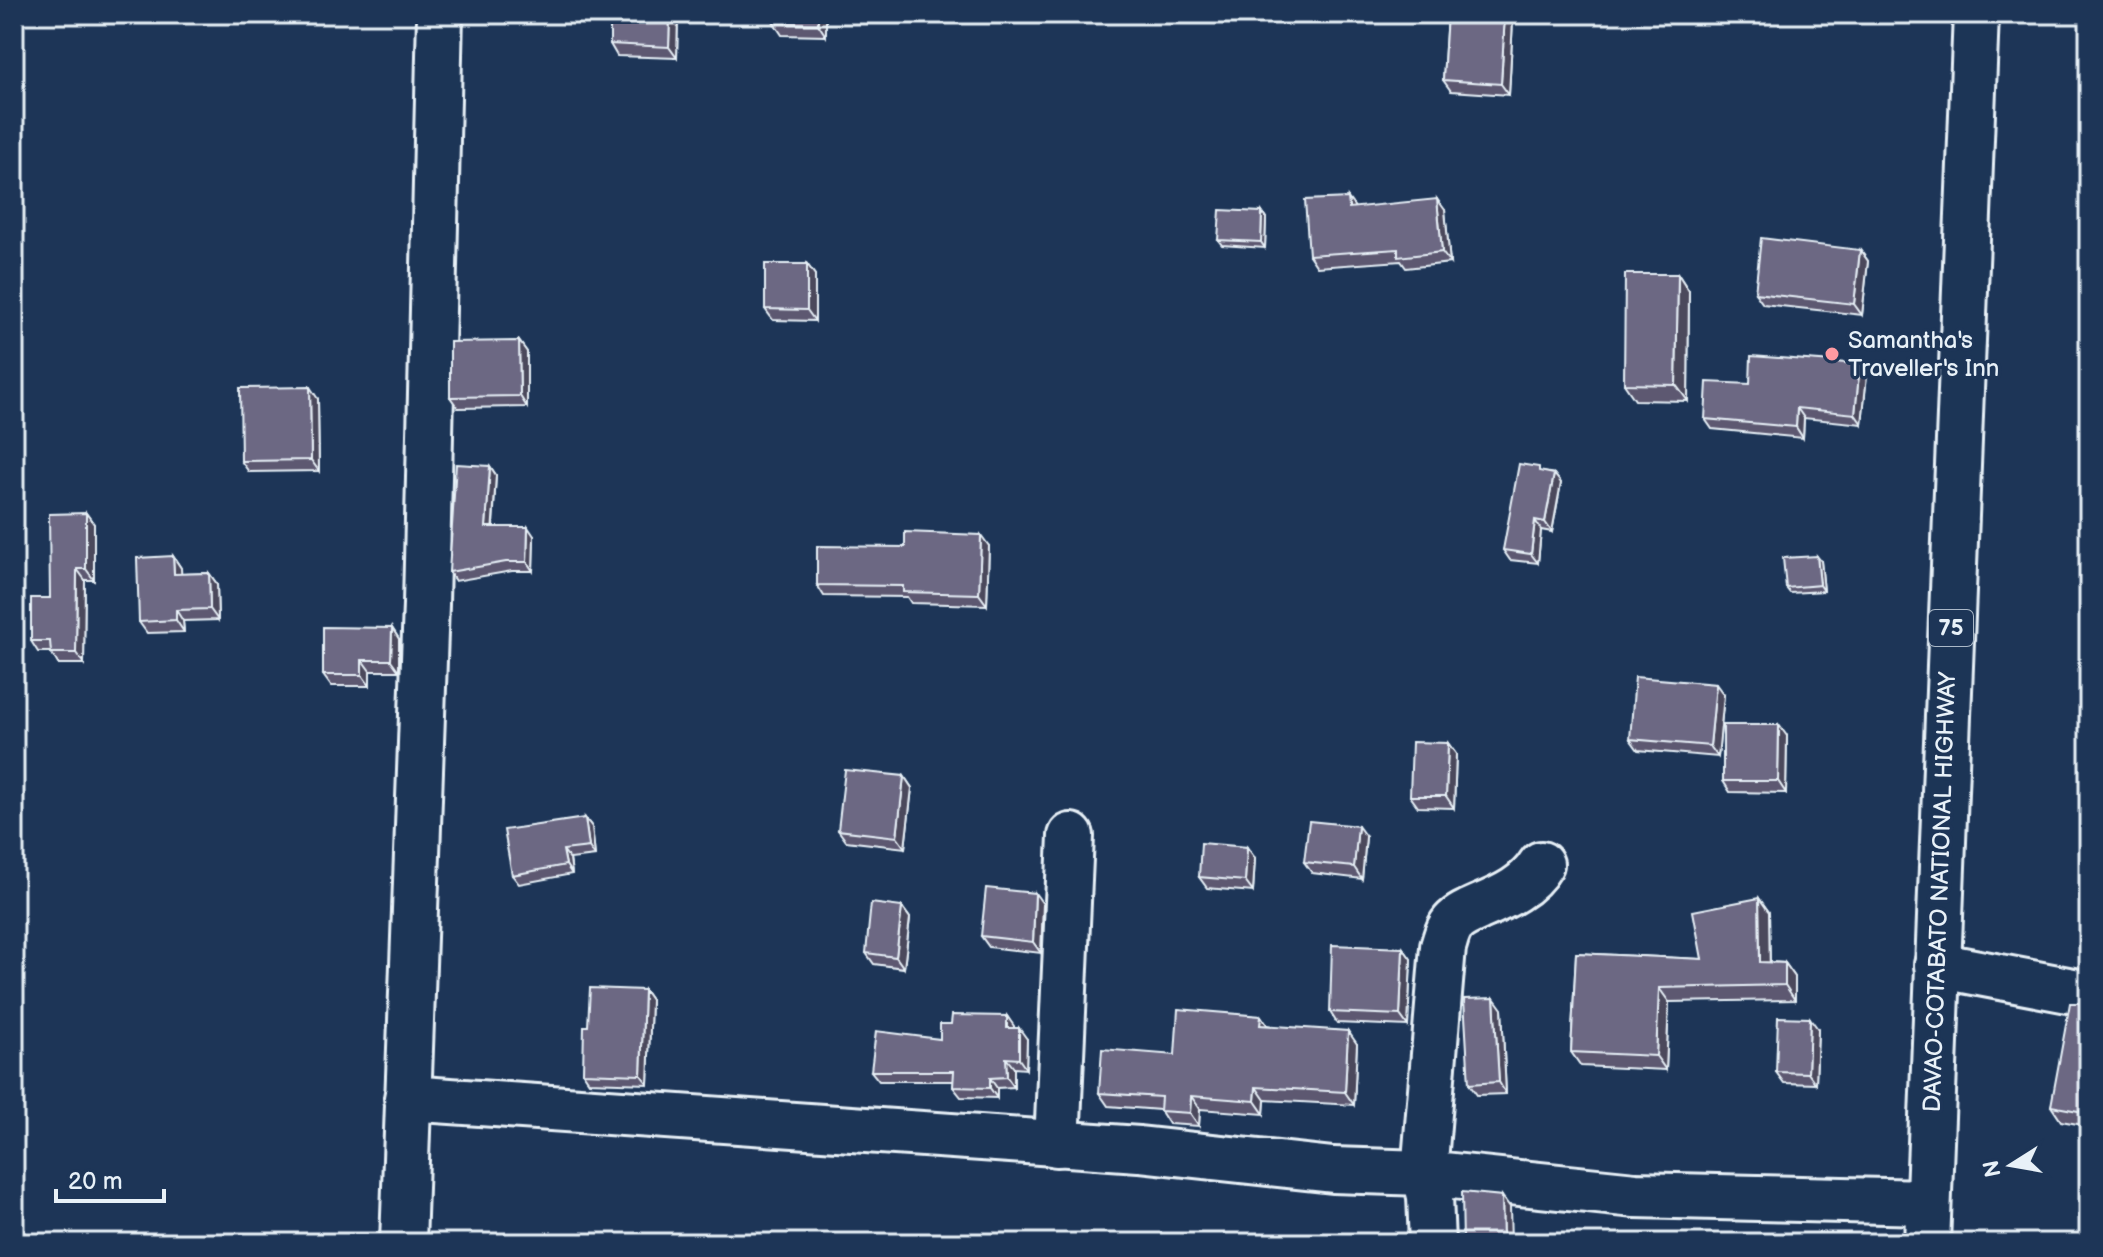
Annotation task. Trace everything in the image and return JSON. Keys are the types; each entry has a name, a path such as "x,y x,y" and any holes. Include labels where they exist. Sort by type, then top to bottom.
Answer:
{"main road":[{"path":"403,1243 426,604 440,14"},
{"name":"DAVAO-COTABATO NATIONAL HIGHWAY","path":"1928,1222 1976,14"},
{"path":"1057,1144 1071,836"},
{"path":"1432,1243 1430,1196 1424,1173 1443,947 1447,932 1455,920 1506,896 1523,884 1535,875 1541,864"},
{"path":"1937,965 2089,994"},
{"path":"407,1098 1139,1149 1320,1169 1424,1173 1928,1222"}],"building":[{"path":"610,14 670,14 669,47 610,44"},
{"path":"774,14 818,14 818,24 774,23"},
{"path":"1447,14 1505,14 1501,84 1443,80"},
{"path":"1348,198 1349,208 1437,199 1442,252 1398,257 1398,249 1309,255 1305,200"},
{"path":"1220,210 1262,212 1261,242 1218,240"},
{"path":"1761,238 1860,250 1854,304 1755,293"},
{"path":"765,264 807,264 807,310 765,309"},
{"path":"1625,274 1678,274 1676,385 1624,384"},
{"path":"519,341 520,396 450,397 450,342"},
{"path":"1751,356 1860,364 1855,414 1797,408 1796,427 1705,419 1707,382 1750,384"},
{"path":"310,387 311,460 241,461 240,388"},
{"path":"456,464 490,466 486,527 528,527 527,562 506,562 449,572"},
{"path":"1519,464 1539,467 1539,471 1554,474 1545,522 1535,520 1531,554 1503,550"},
{"path":"86,513 86,569 77,569 76,653 51,653 50,641 31,641 31,598 50,598 49,514"},
{"path":"905,532 981,535 979,594 903,592 903,586 817,585 817,546 905,547"},
{"path":"173,556 174,574 209,573 210,609 176,610 176,620 139,622 137,558"},
{"path":"1817,556 1820,585 1786,588 1783,558"},
{"path":"323,627 392,628 391,660 362,660 362,675 323,675"},
{"path":"1635,677 1716,684 1710,746 1630,739"},
{"path":"1723,725 1779,725 1778,781 1723,781"},
{"path":"1412,742 1448,743 1446,796 1410,796"},
{"path":"845,770 904,776 897,837 838,830"},
{"path":"585,818 589,847 563,850 566,865 512,875 504,830"},
{"path":"1309,821 1358,826 1354,867 1304,862"},
{"path":"1201,843 1247,847 1245,881 1199,877"},
{"path":"986,888 1035,893 1033,942 981,936"},
{"path":"1759,898 1760,962 1785,963 1785,985 1659,988 1656,1056 1571,1052 1576,953 1702,959 1693,911"},
{"path":"871,903 902,907 896,957 866,953"},
{"path":"1332,945 1403,948 1400,1015 1330,1012"},
{"path":"590,988 644,990 641,1075 583,1073 584,1026 588,1026"},
{"path":"1494,998 1499,1082 1469,1084 1464,999"},
{"path":"2089,1002 2089,1113 2051,1106 2070,1003"},
{"path":"1178,1009 1261,1016 1260,1025 1348,1031 1345,1092 1256,1087 1255,1101 1191,1096 1190,1113 1160,1111 1161,1097 1099,1093 1102,1049 1175,1055"},
{"path":"952,1015 1007,1016 1007,1028 1019,1028 1019,1059 1006,1058 1007,1077 990,1078 990,1088 953,1087 954,1071 871,1071 876,1031 940,1039 940,1024 951,1024"},
{"path":"1778,1017 1810,1018 1808,1073 1776,1072"},
{"path":"1462,1192 1502,1196 1503,1243 1463,1243"}],"place":[{"name":"Samantha's Traveller's Inn","path":"1832,354"}]}
